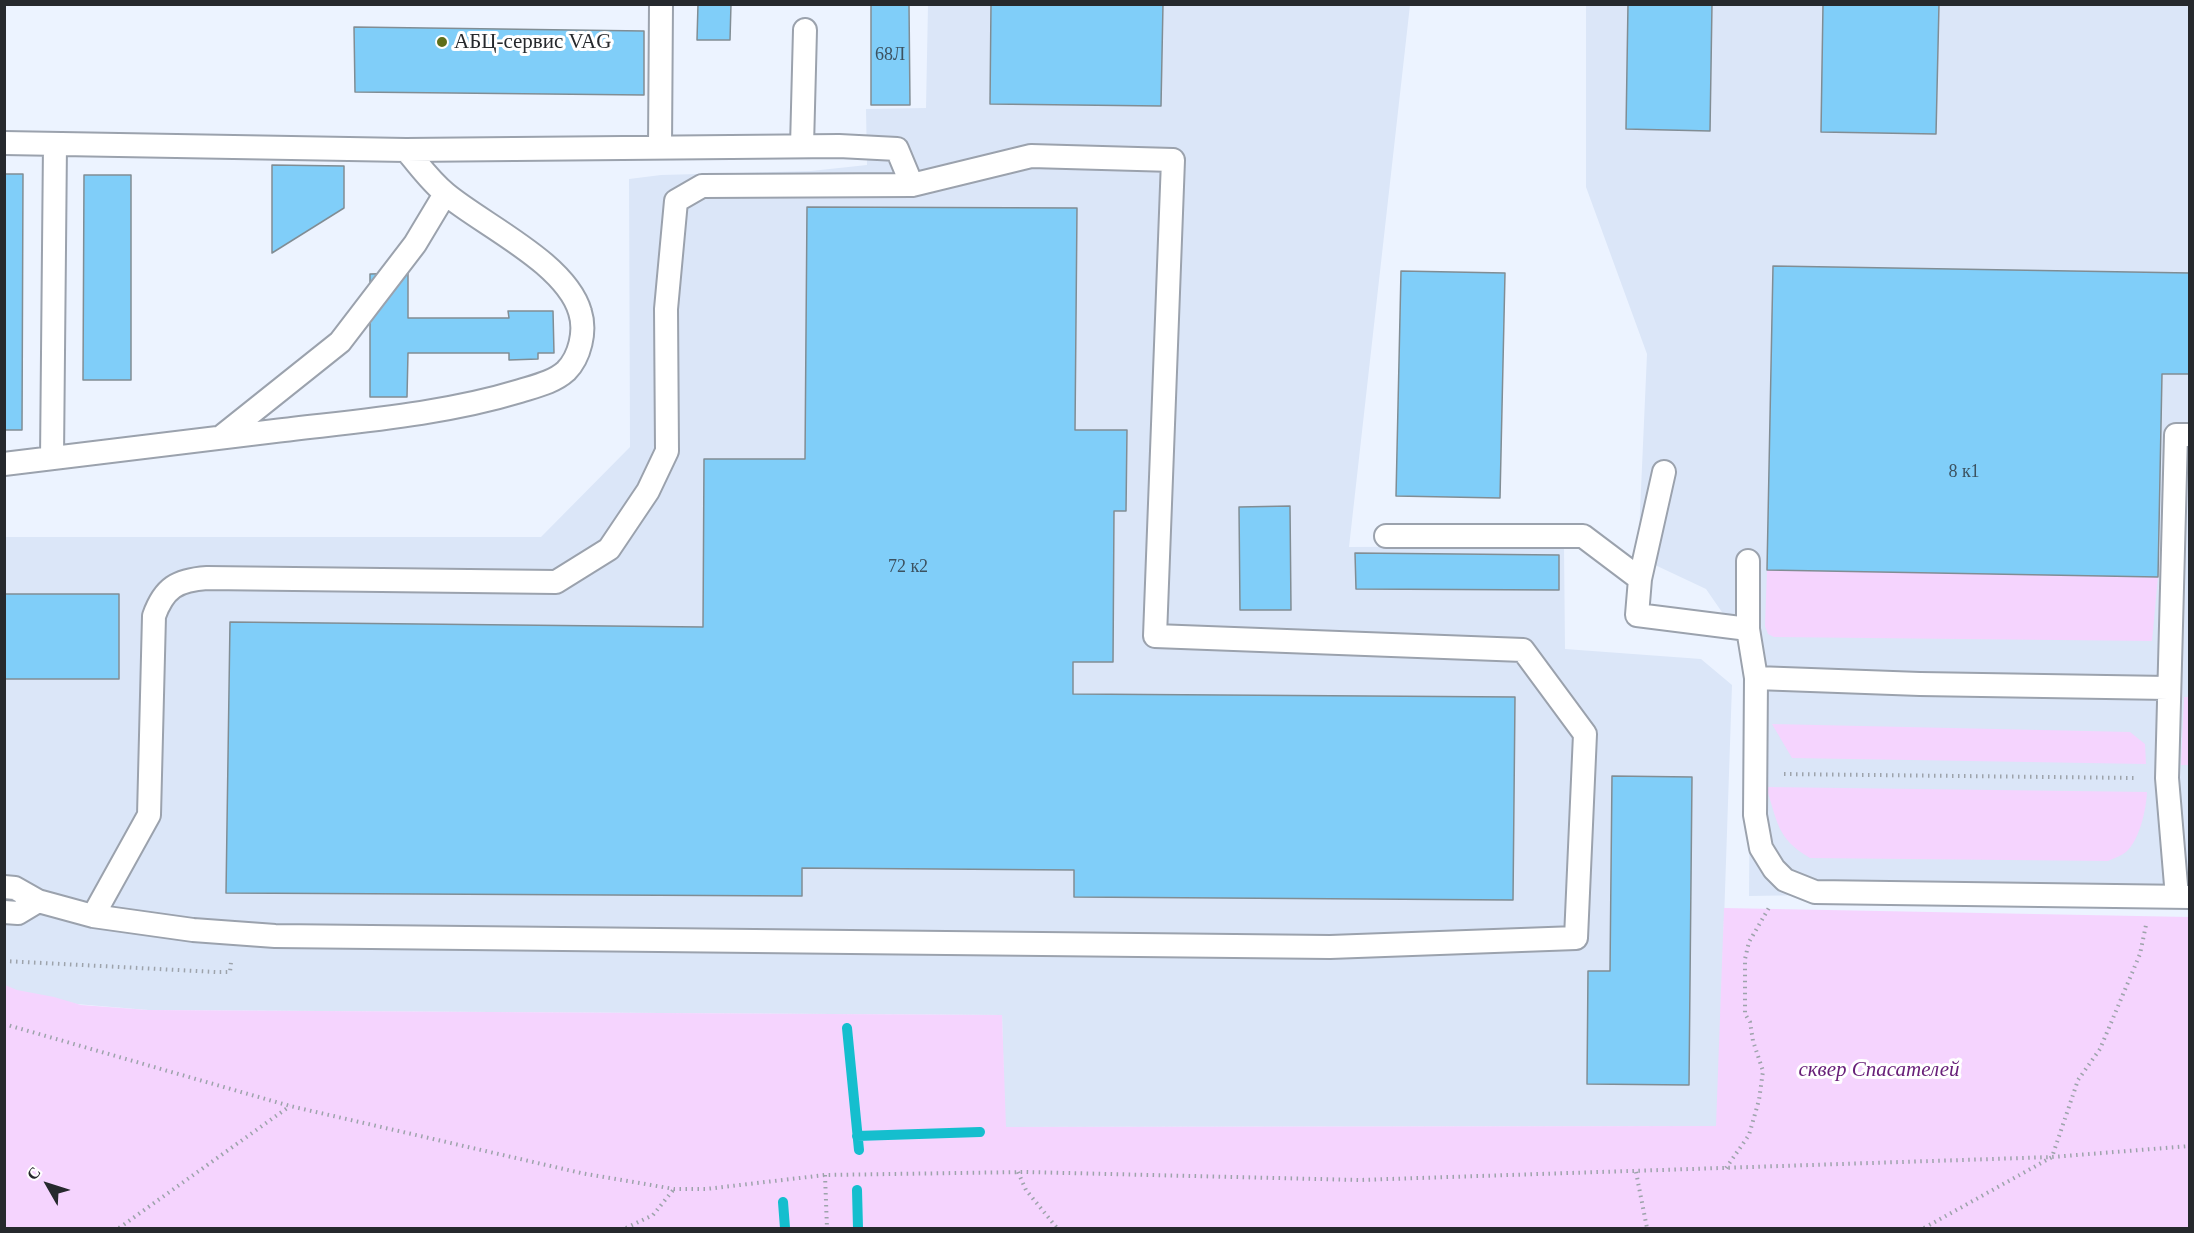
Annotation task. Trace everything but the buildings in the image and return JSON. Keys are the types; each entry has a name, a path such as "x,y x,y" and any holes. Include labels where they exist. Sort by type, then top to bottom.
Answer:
{"lane":[{"path":"660,147 661,4"},
{"path":"802,146 805,30"},
{"path":"4,143 406,150 802,146 897,149 912,185"},
{"path":"52,458 55,144"},
{"path":"4,464 413,414 494,399 545,383 565,372 577,357 582,336 580,312 566,286 539,260 446,194 429,178 406,150"},
{"path":"4,887 15,888 38,901 93,916 193,930 275,936 1330,947 1576,938 1585,734 1523,650 1155,636 1173,160 1031,156 912,185 702,186 676,201 666,309 667,451 648,491 609,549 556,582 207,578 189,579 172,587 160,600 154,616 149,815 93,916"},
{"path":"220,438 340,342 415,244 446,194"},
{"path":"1748,561 1748,629 1756,678 1755,815 1761,848 1774,869 1785,880 1815,892 2175,897 2168,778 2176,435 2190,435"},
{"path":"1664,472 1640,579 1637,615 1748,629"},
{"path":"1386,536 1582,536 1640,579"},
{"path":"1756,678 1920,684 2169,688"},
{"path":"4,912 18,913 38,901"}],"path":[{"path":"1756,773 2168,778"},
{"path":"1725,1168 1749,1135 1754,1123 1763,1071 1753,1041 1750,1022 1745,1014 1745,959 1749,942 1785,880"},
{"path":"1924,1228 2052,1157 2078,1080 2100,1049 2140,954 2144,930 2175,897"},
{"path":"4,961 230,972 233,933"},
{"path":"4,1024 290,1106 580,1173 674,1189 706,1190 825,1175 1018,1172 1359,1180 2052,1157 2190,1146"},
{"path":"119,1228 290,1106"},
{"path":"1018,1172 1026,1190 1057,1228"},
{"path":"1636,1172 1647,1228"},
{"path":"825,1175 827,1228"},
{"path":"626,1228 653,1215 674,1189"}],"shaded area":[{"path":"928,5 1410,5 1349,547 1564,546 1565,649 1701,659 1732,685 1717,1126 1005,1127 1002,1015 148,1010 5,998 4,537 541,537 630,447 629,179 661,175 811,171 867,165 866,109 926,108"},
{"path":"1586,5 2189,5 2189,889 1749,896 1751,654 1706,589 1638,557 1647,354 1586,187"}],"green space":[{"path":"1767,570 2158,577 2152,641 1774,637 1768,634 1765,626"},
{"path":"2184,697 2189,697 2189,765 2181,765"},
{"path":"1772,724 2130,732 2145,744 2146,764 1792,758"},
{"path":"1766,787 2147,792 2144,815 2135,840 2126,852 2108,861 1810,858 1784,836 1776,820"},
{"name":"cквер Спасателей","path":"1724,908 2189,917 2189,1228 5,1228 5,985 81,1005 148,1010 1002,1015 1006,1127 1716,1126"}],"waterway":[{"path":"847,1028 859,1150"},
{"path":"857,1136 980,1132"},
{"path":"857,1190 858,1228"},
{"path":"783,1202 785,1228"}],"place":[{"name":"АБЦ-сервис VAG","path":"442,42"}]}
